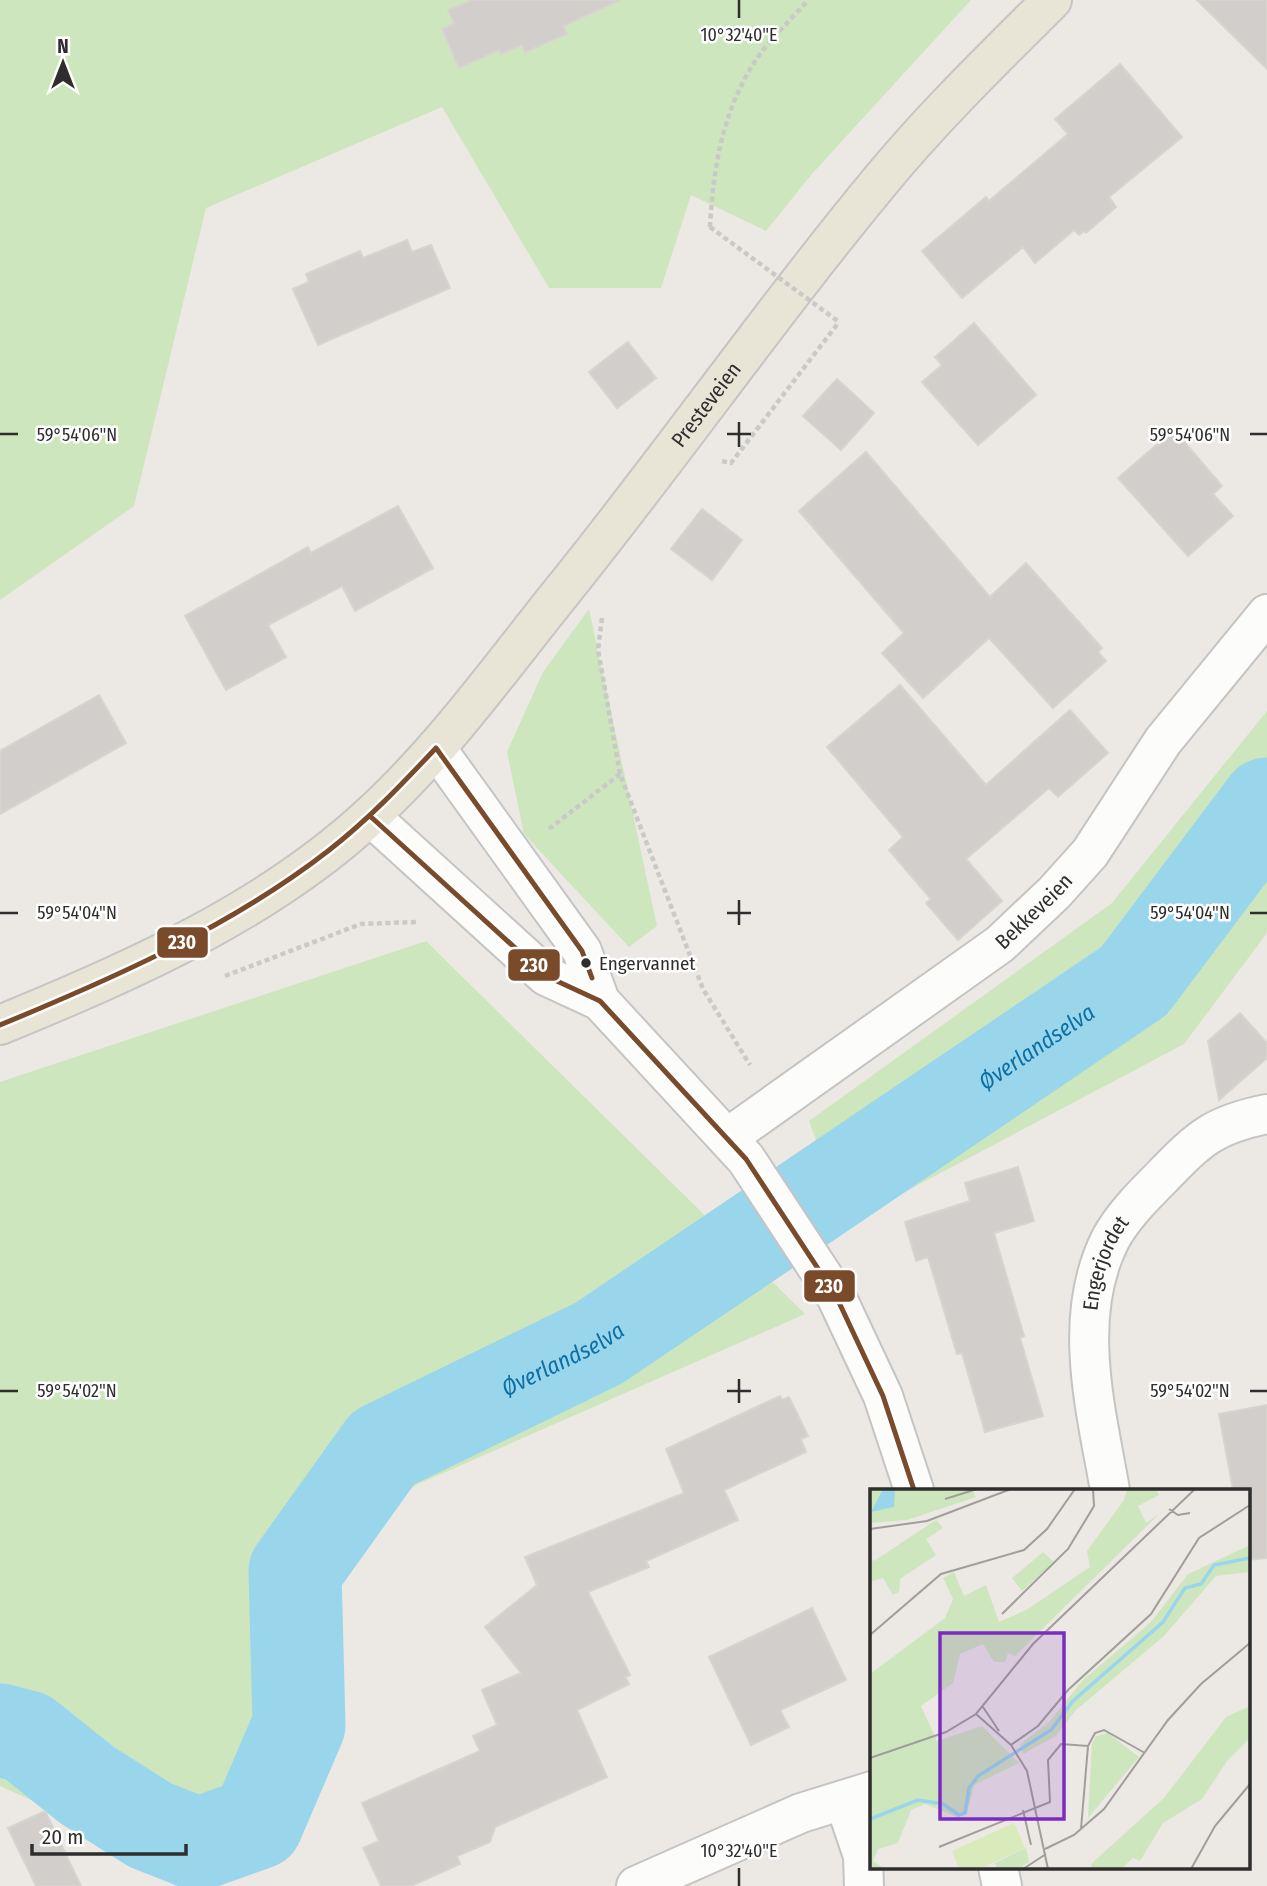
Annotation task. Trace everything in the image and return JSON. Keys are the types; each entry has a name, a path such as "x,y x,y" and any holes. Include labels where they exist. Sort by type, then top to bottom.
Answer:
{"main road":[{"name":"Presteveien","path":"0,1025 167,951 255,902 318,859 370,816 436,748 612,531 882,179 947,107 1052,0"}],"street":[{"name":"Bekkeveien","path":"736,1148 774,1104 1000,944 1054,893 1090,853 1163,741 1267,614"},
{"path":"436,748 516,855 582,951 600,1001"},
{"path":"370,816 545,976 600,1001 736,1148 809,1251 836,1296 883,1396 914,1489"},
{"name":"Engerjordet","path":"1110,1489 1087,1352 1095,1288 1110,1239 1143,1196 1195,1143 1231,1121 1267,1114"},
{"path":"636,1886 801,1813 858,1795 864,1886"},
{"path":"998,1868 1002,1886"}],"path":[{"path":"719,460 731,463 839,322 710,228 712,184 723,128 758,58 808,0"},
{"path":"817,318 825,307"},
{"path":"603,605 598,650 620,774 704,989 774,1104"},
{"path":"516,855 620,774"},
{"path":"221,978 361,924 424,922"}],"green space":[{"path":"0,0 971,0 811,175 766,231 691,195 661,288 549,288 442,107 206,208 134,506 0,600"},
{"path":"589,609 657,926 629,947 524,834 507,752 543,672"},
{"path":"1267,711 1267,933 1184,1044 846,1223 809,1121 1112,903"},
{"path":"426,941 805,1314 416,1485 349,1538 312,1655 318,1755 277,1835 177,1866 0,1786 0,1082"}],"building":[{"path":"473,0 620,0 563,26 567,34 525,52 522,45 501,54 499,50 459,68 442,29 454,23 448,10"},
{"path":"1197,0 1267,0 1267,69"},
{"path":"1120,64 1182,137 1109,197 1116,207 1086,233 1084,231 1079,235 1074,230 1035,263 1023,247 962,298 922,251 986,197 989,201 1068,134 1055,119"},
{"path":"407,240 412,252 431,245 450,288 318,345 293,289 309,282 306,274 360,251 363,258"},
{"path":"974,323 1036,395 978,445 922,382 942,365 935,357"},
{"path":"628,342 656,378 617,408 589,372"},
{"path":"837,379 874,413 841,450 803,416"},
{"path":"1174,430 1222,486 1213,494 1233,516 1188,556 1118,478"},
{"path":"866,452 990,597 1026,563 1102,648 1098,652 1106,661 1053,708 989,638 923,698 882,653 904,633 799,511"},
{"path":"398,506 433,568 355,611 342,586 268,625 286,657 226,690 185,616 308,547 311,553"},
{"path":"702,509 742,540 712,580 671,549"},
{"path":"900,685 986,785 1070,710 1108,753 1058,797 1049,788 966,859 1002,901 958,940 926,903 931,899 889,850 903,837 827,747"},
{"path":"99,695 126,743 0,814 0,751"},
{"path":"1240,1013 1267,1043 1267,1058 1219,1100 1208,1041"},
{"path":"1018,1167 1034,1221 994,1233 1024,1336 1020,1338 1043,1416 985,1432 962,1353 957,1354 928,1257 916,1261 905,1222 970,1201 965,1183"},
{"path":"780,1396 782,1400 789,1397 808,1436 801,1439 806,1452 724,1490 738,1520 646,1561 649,1567 588,1592 630,1675 625,1677 629,1684 577,1710 607,1777 495,1827 490,1842 457,1856 460,1864 411,1886 381,1886 363,1848 379,1841 362,1803 480,1751 473,1736 497,1725 482,1690 521,1673 485,1627 537,1585 525,1557 684,1493 666,1449"},
{"path":"1267,1405 1267,1558 1250,1560 1250,1489 1233,1489 1219,1414"},
{"path":"812,1608 846,1680 780,1710 789,1727 751,1745 709,1657"},
{"path":"45,1811 81,1886 36,1886 8,1828"}],"waterway":[{"name":"Øverlandselva","path":"0,1730 27,1737 87,1785 150,1825 198,1844 257,1823 299,1725 295,1571 383,1448 599,1343 1134,981 1267,804"}],"transit line":[{"name":"230","path":"0,1025 86,989 170,949 251,904 343,839 436,748 582,951 592,978"},
{"name":"230","path":"370,816 546,976 600,1001 746,1159 836,1296 883,1396 914,1489"}],"place":[{"name":"Engervannet","path":"586,963"}]}
